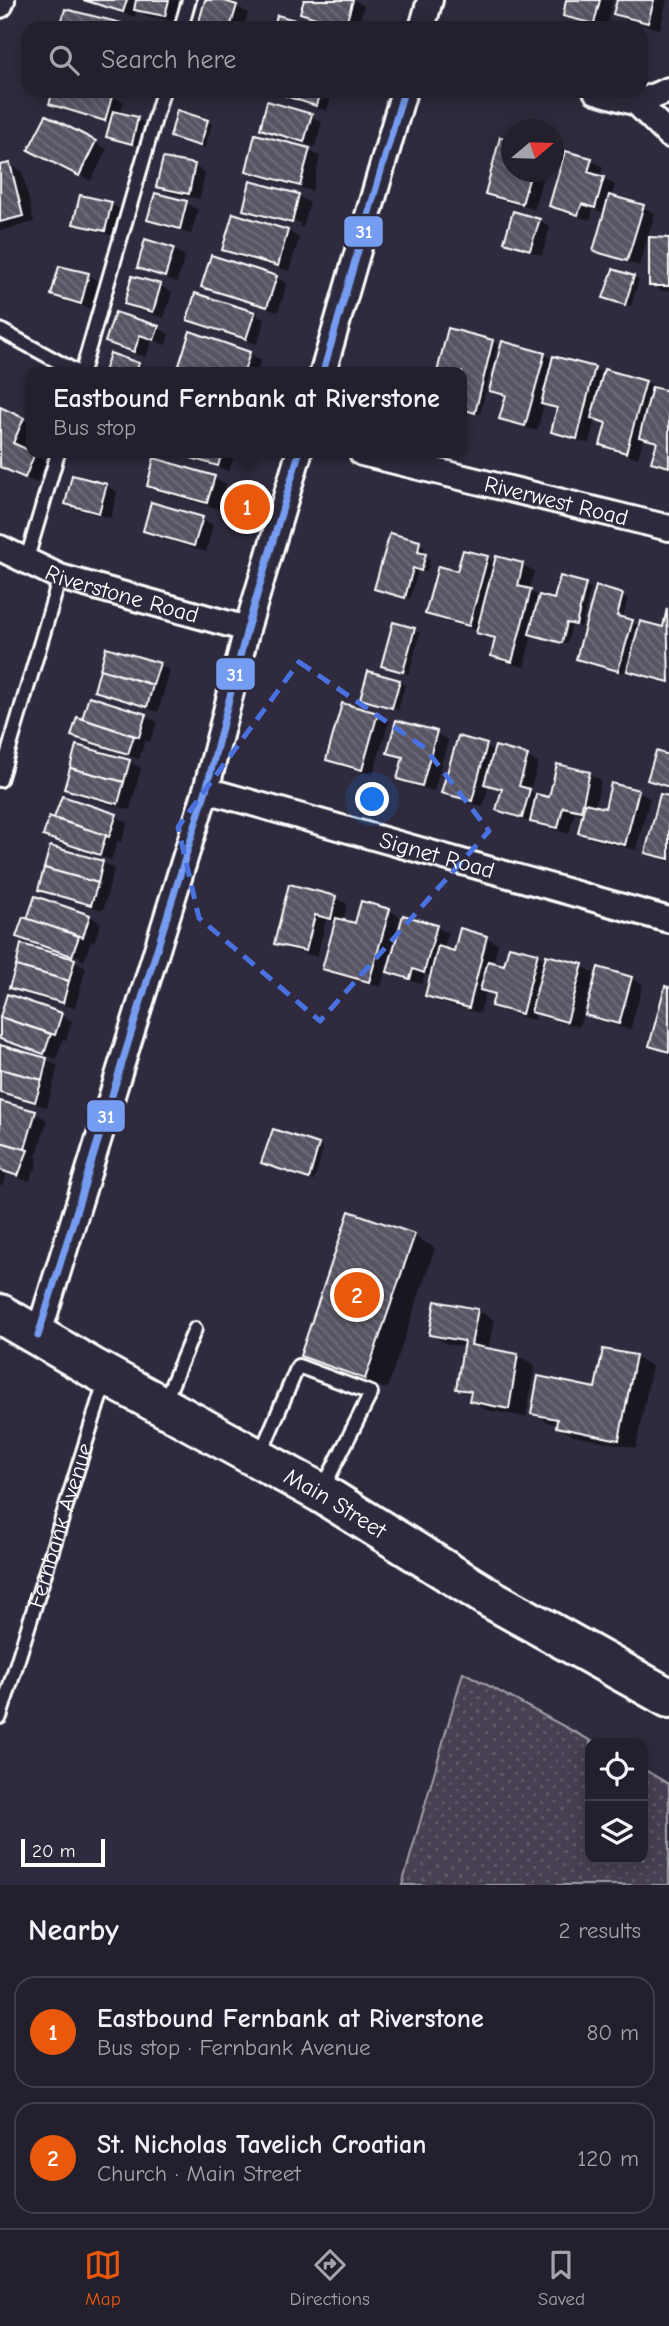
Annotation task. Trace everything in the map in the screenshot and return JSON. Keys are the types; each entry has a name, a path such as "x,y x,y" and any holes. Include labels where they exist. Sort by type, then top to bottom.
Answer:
{"main road":[{"name":"Main Street","path":"0,1314 321,1493 491,1599 669,1698"}],"street":[{"path":"0,5 2,0"},
{"path":"424,21 430,0"},
{"path":"637,103 669,90"},
{"path":"324,367 402,98"},
{"path":"620,98 637,103 669,135"},
{"path":"38,1336 206,790 247,629 298,458"},
{"name":"Riverwest Road","path":"382,458 669,528"},
{"name":"Riverstone Road","path":"0,548 60,577 247,629"},
{"name":"Signet Road","path":"206,790 669,920"}],"lane":[{"path":"183,21 189,0"},
{"path":"83,367 161,98"},
{"path":"0,330 68,367"},
{"path":"26,562 57,458"},
{"path":"0,780 60,577"},
{"path":"162,1406 195,1329"},
{"path":"258,1458 298,1366 371,1393 321,1493"},
{"name":"Fernbank Avenue","path":"0,1717 107,1374"}],"highlighted area":[{"path":"299,662 425,748 489,831 320,1021 199,918 178,827"}],"shaded area":[{"path":"463,1672 586,1738 585,1864 648,1864 648,1772 669,1784 669,1885 402,1885"}],"building":[{"path":"83,0 127,0 123,12"},
{"path":"136,0 169,0 165,16 134,10"},
{"path":"205,0 221,0 237,5 232,21 199,21"},
{"path":"304,0 353,0 347,21 326,21 300,13"},
{"path":"566,0 600,0 595,21 563,16"},
{"path":"617,0 654,0 648,23 613,14"},
{"path":"65,9 113,21 62,21"},
{"path":"277,15 299,21 276,21"},
{"path":"51,98 112,98 105,121 49,104"},
{"path":"291,98 318,98 316,106"},
{"path":"267,101 312,114 304,142 260,129"},
{"path":"177,110 208,120 200,146 170,137"},
{"path":"113,111 138,117 132,144 106,137"},
{"path":"46,115 96,141 79,176 28,150"},
{"path":"255,134 310,148 300,186 246,171"},
{"path":"501,137 501,182 528,182 522,204 485,194"},
{"path":"565,151 592,158 588,172 604,177 595,208 582,204 578,215 549,206 556,182 564,182"},
{"path":"163,158 195,164 189,194 156,187"},
{"path":"10,163 23,216 0,222 0,165"},
{"path":"250,181 299,194 292,223 243,210"},
{"path":"155,193 187,201 180,229 147,220"},
{"path":"80,195 112,202 105,231 73,224"},
{"path":"609,195 644,205 627,261 593,251"},
{"path":"513,211 540,219 530,250 504,242"},
{"path":"233,213 288,230 278,266 222,250"},
{"path":"649,237 669,238 669,286 649,286"},
{"path":"145,239 174,248 165,277 137,268"},
{"path":"211,255 277,276 267,307 201,287"},
{"path":"59,266 89,273 81,304 51,295"},
{"path":"613,269 634,276 625,305 603,298"},
{"path":"132,276 161,284 153,312 124,304"},
{"path":"195,293 255,312 246,339 187,320"},
{"path":"115,312 159,326 154,340 140,335 134,352 105,342"},
{"path":"448,328 493,340 475,413 467,411 467,367 438,367"},
{"path":"190,331 250,352 246,367 179,365"},
{"path":"502,341 545,353 525,426 499,419 506,395 489,391"},
{"path":"110,353 139,363 138,367 106,367"},
{"path":"553,356 595,367 577,439 551,432 557,408 541,404"},
{"path":"604,369 646,381 626,453 600,445 606,423 591,418"},
{"path":"652,387 669,391 669,467 651,462 657,442 639,437"},
{"path":"0,407 24,418 13,443 26,449 26,458 33,458 25,478 0,467"},
{"path":"154,458 215,476 207,503 147,486"},
{"path":"191,458 220,458 218,466"},
{"path":"72,475 107,484 99,513 65,504"},
{"path":"151,502 203,517 194,546 143,531"},
{"path":"390,533 420,541 418,552 426,554 421,571 413,568 405,598 374,589"},
{"path":"463,550 488,556 469,626 425,614 438,566 457,571"},
{"path":"496,556 523,563 518,586 531,589 512,662 491,656 495,638 476,633"},
{"path":"560,576 586,583 576,625 567,623 562,643 529,634 539,595 554,599"},
{"path":"596,586 623,594 617,616 633,620 618,671 576,659"},
{"path":"667,608 669,682 627,671 640,621 663,627"},
{"path":"393,622 415,628 403,672 381,666"},
{"path":"106,647 160,663 153,685 100,669"},
{"path":"100,669 153,685 147,707 94,691"},
{"path":"368,671 400,680 392,708 360,699"},
{"path":"89,696 146,714 139,737 82,719"},
{"path":"342,703 378,713 362,770 326,760"},
{"path":"77,717 134,736 128,754 71,736"},
{"path":"396,720 437,731 422,786 397,779 403,757 387,753"},
{"path":"458,736 487,744 472,801 441,793"},
{"path":"76,745 130,760 124,782 70,768"},
{"path":"495,746 528,755 519,786 530,789 522,818 496,810 502,789 484,784"},
{"path":"656,751 669,755 669,787 647,780"},
{"path":"557,764 590,772 581,811 563,807 558,828 530,822 536,794 549,797"},
{"path":"70,768 124,782 118,804 64,789"},
{"path":"611,783 639,790 625,845 578,833 585,803 605,808"},
{"path":"660,794 669,796 669,859 645,853"},
{"path":"62,796 117,814 109,837 54,818"},
{"path":"49,817 106,835 100,855 43,836"},
{"path":"50,846 103,861 98,883 44,868"},
{"path":"44,868 98,883 91,905 38,890"},
{"path":"289,884 336,896 331,919 315,915 306,951 274,944"},
{"path":"35,896 90,915 83,937 27,919"},
{"path":"361,901 390,909 369,982 322,969 336,918 355,923"},
{"path":"403,915 437,925 424,973 413,969 410,979 387,972"},
{"path":"23,917 79,936 72,956 16,937"},
{"path":"460,928 487,936 469,1008 425,996 438,946 454,951"},
{"path":"21,944 75,959 69,981 16,966"},
{"path":"509,946 538,953 522,1014 491,1006 495,994 480,990 488,961 504,965"},
{"path":"546,955 583,964 567,1022 531,1012"},
{"path":"16,966 69,981 63,1003 9,988"},
{"path":"598,967 632,977 619,1024 585,1015"},
{"path":"665,986 669,987 669,1052 649,1046"},
{"path":"7,994 62,1013 55,1035 0,1017"},
{"path":"0,1017 51,1034 44,1054 0,1039"},
{"path":"0,1045 47,1058 42,1080 0,1069"},
{"path":"0,1069 42,1080 35,1102 0,1092"},
{"path":"0,1101 36,1111 25,1149 0,1142"},
{"path":"273,1129 319,1144 309,1179 261,1163"},
{"path":"0,1142 28,1150 18,1176 0,1170"},
{"path":"349,1211 415,1234 365,1379 300,1356"},
{"path":"435,1301 478,1309 471,1345 518,1354 509,1409 469,1401 471,1391 456,1389 464,1341 429,1335"},
{"path":"603,1349 636,1355 619,1440 556,1427 557,1419 531,1414 538,1376 595,1388"}],"transit line":[{"name":"31","path":"324,367 402,98"},
{"name":"31","path":"38,1336 206,790 247,629 298,458"}],"place":[{"name":"Eastbound Fernbank at Riverstone","path":"247,507"},
{"name":"St. Nicholas Tavelich Croatian","path":"357,1295"}]}
